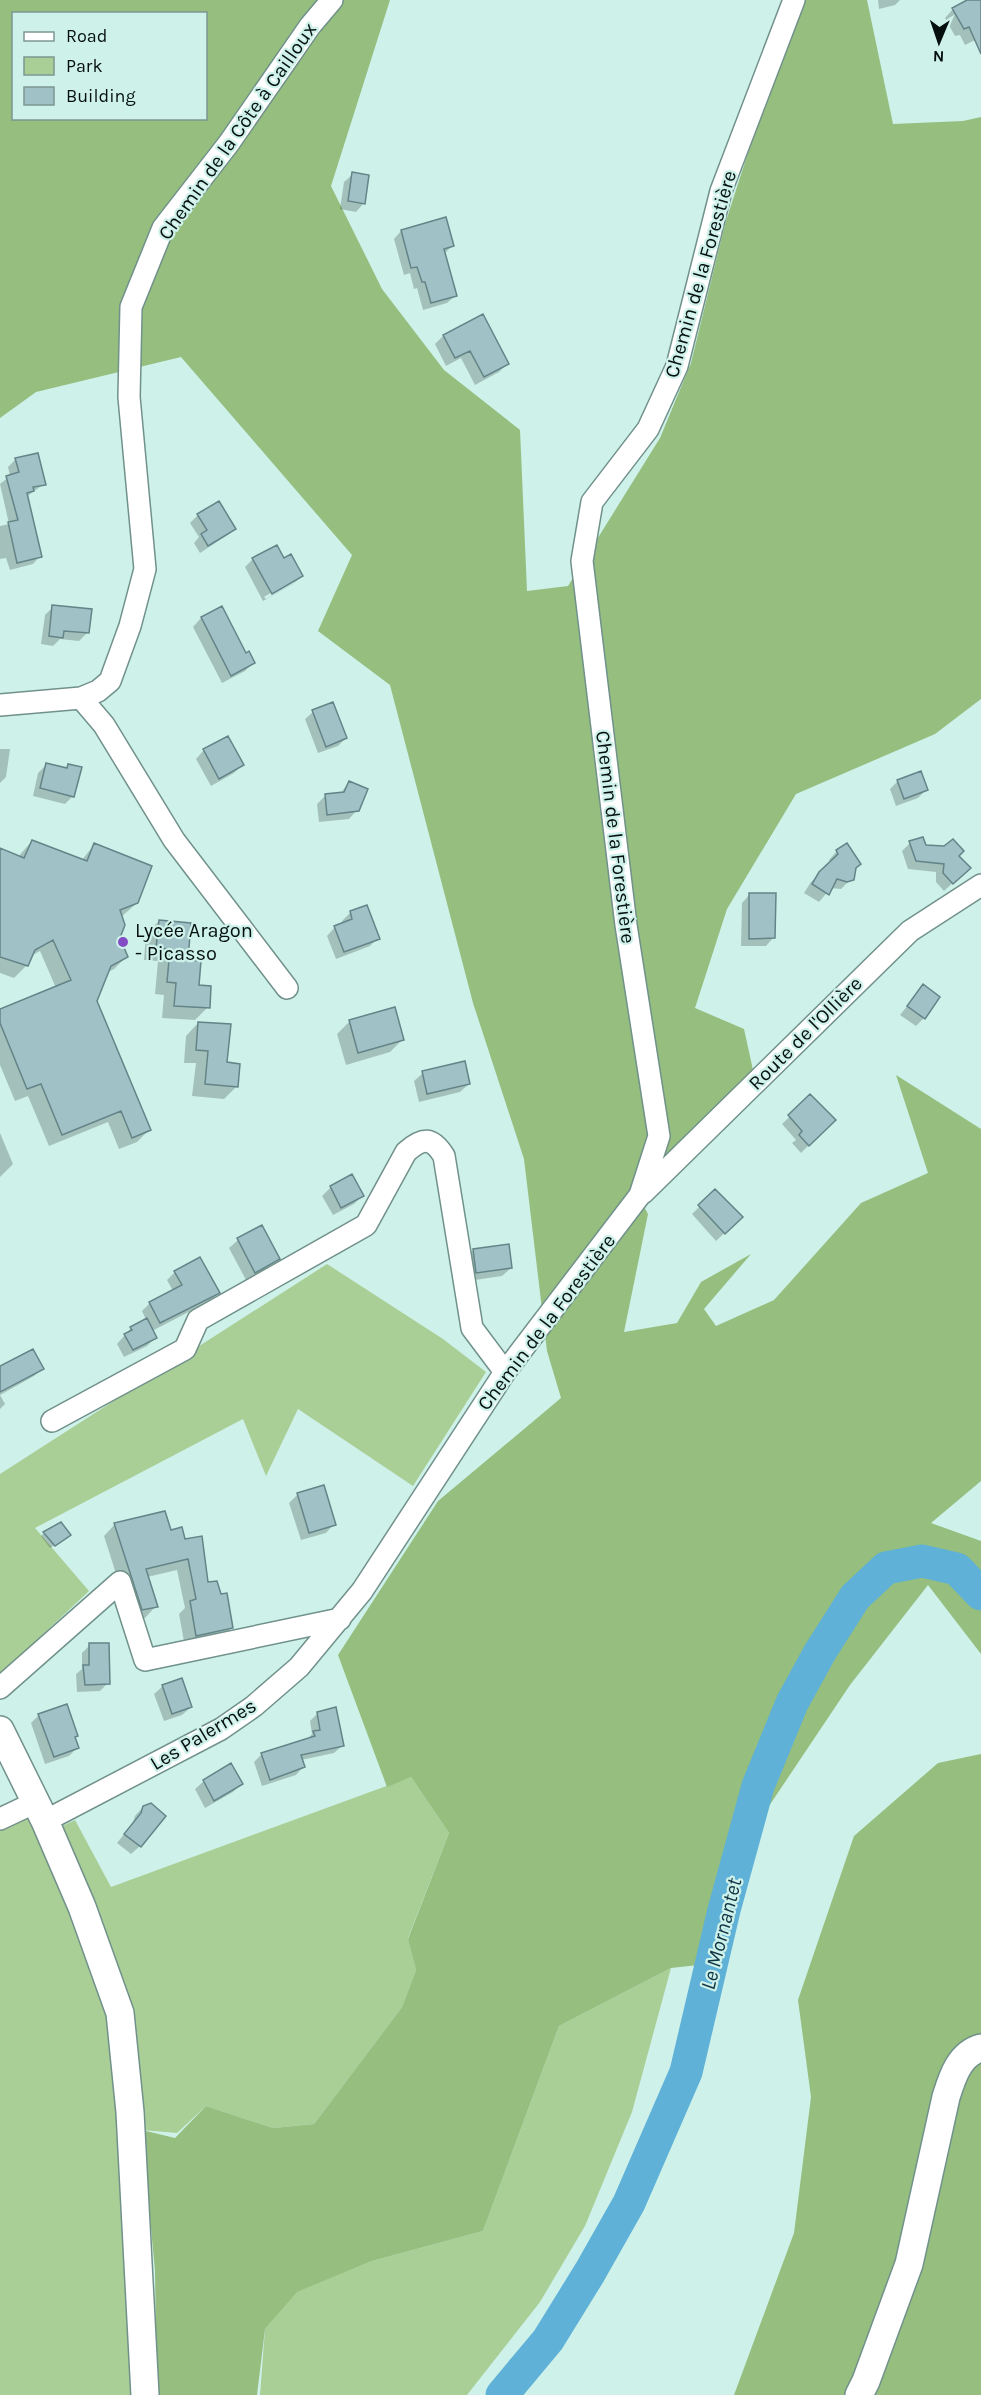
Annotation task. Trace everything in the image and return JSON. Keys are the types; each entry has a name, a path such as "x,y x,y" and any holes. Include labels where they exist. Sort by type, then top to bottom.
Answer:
{"street":[{"name":"Chemin de la Côte à Cailloux","path":"0,705 81,698 98,691 110,681 130,627 145,569 129,397 131,307 163,228 229,143 310,26 332,0"},
{"name":"Chemin de la Forestière","path":"340,1619 362,1592 505,1372 640,1195 658,1136 626,925 582,561 592,502 648,429 677,366 721,191 794,0"},
{"path":"81,698 104,725 174,840 287,988"},
{"name":"Route de l'Ollière","path":"640,1195 910,931 981,885"},
{"path":"52,1421 185,1349 198,1320 366,1225 406,1152 416,1143 430,1141 444,1156 472,1328 505,1372"},
{"path":"0,1688 120,1581 145,1660 340,1619"},
{"name":"Les Palermes","path":"0,1819 40,1812 177,1753 221,1729 254,1706 299,1667 340,1619"},
{"path":"0,1730 40,1812 82,1907 120,2013 130,2112 145,2395"},
{"path":"859,2395 909,2264 946,2097 954,2071 974,2050 981,2048"}],"green space":[{"path":"0,0 390,0 331,186 382,289 444,370 520,430 527,591 568,586 660,438 691,363 725,224 769,88 805,0 867,0 893,124 963,121 981,117 981,699 935,734 796,794 727,909 695,1008 744,1029 753,1070 669,1156 633,1186 648,1214 624,1332 677,1323 701,1282 751,1254 704,1309 716,1326 774,1300 861,1203 928,1173 896,1075 981,1129 981,1481 931,1523 981,1541 981,1654 928,1585 850,1685 765,1812 735,1919 726,1962 671,1968 559,2026 483,2231 372,2261 297,2292 265,2329 257,2395 157,2395 155,2271 142,2130 175,2138 206,2106 273,2128 314,2124 402,2007 416,1970 408,1939 449,1833 411,1777 387,1787 338,1655 438,1501 561,1398 547,1351 524,1159 473,1003 390,685 318,631 352,555 181,357 36,392 0,418"},
{"path":"327,1264 443,1339 486,1372 413,1486 298,1409 266,1476 243,1419 35,1528 89,1591 0,1675 0,1474"},
{"path":"981,1754 981,2395 734,2395 794,2233 811,2097 798,2000 854,1836 938,1763"},
{"path":"411,1777 449,1833 408,1938 416,1970 402,2007 314,2124 273,2128 206,2106 177,2133 142,2130 134,2395 0,2395 0,1831 30,1817 39,1837 75,1820 111,1887"},
{"path":"671,1968 632,2112 585,2226 540,2302 467,2395 260,2395 265,2329 296,2292 372,2261 483,2231 559,2026"}],"building":[{"path":"967,0 981,0 981,54 969,27 964,29 952,8"},
{"path":"352,172 369,175 365,204 348,201"},
{"path":"446,217 454,246 444,249 457,296 431,303 425,282 422,282 417,267 411,268 401,230"},
{"path":"483,314 509,364 484,377 470,351 455,358 443,335"},
{"path":"38,453 46,485 33,487 34,491 27,493 42,557 17,563 8,522 18,520 6,476 19,472 15,458"},
{"path":"219,501 236,529 208,546 201,534 207,530 197,514"},
{"path":"277,545 284,558 291,554 303,576 272,594 252,558"},
{"path":"52,605 92,609 89,633 64,631 63,638 49,636"},
{"path":"222,606 246,653 249,651 255,663 231,676 201,617"},
{"path":"333,702 347,738 326,747 312,710"},
{"path":"228,736 244,765 219,779 203,749"},
{"path":"46,763 67,768 68,764 82,767 74,797 40,788"},
{"path":"921,771 928,790 904,799 897,780"},
{"path":"349,781 368,789 359,811 327,815 325,794 344,792"},
{"path":"923,837 926,845 944,846 953,839 964,851 959,856 971,868 953,884 943,873 944,864 916,861 909,841"},
{"path":"32,840 87,861 94,843 152,866 138,903 120,910 125,925 120,938 128,957 111,966 97,1001 151,1130 132,1138 121,1111 62,1135 41,1084 27,1089 0,1023 0,1009 71,980 53,940 35,950 28,966 0,957 0,848 24,858"},
{"path":"847,843 861,864 856,868 854,880 847,882 837,879 829,895 812,884 819,872 838,854 836,850"},
{"path":"749,893 776,893 775,938 749,939"},
{"path":"367,905 380,939 344,952 334,926 352,919 350,911"},
{"path":"159,920 191,923 188,960 201,961 199,985 211,986 210,1008 174,1006 176,983 167,982 170,949 156,948"},
{"path":"923,984 940,997 925,1019 907,1006"},
{"path":"395,1007 404,1040 358,1053 349,1020"},
{"path":"198,1022 231,1024 227,1062 240,1064 238,1087 205,1084 208,1051 196,1050"},
{"path":"465,1061 470,1084 427,1094 422,1071"},
{"path":"810,1094 836,1120 809,1146 799,1135 802,1131 788,1115"},
{"path":"352,1174 364,1196 341,1208 330,1186"},
{"path":"715,1189 743,1217 725,1234 698,1205"},
{"path":"262,1225 280,1259 255,1273 237,1238"},
{"path":"509,1244 512,1268 476,1273 473,1249"},
{"path":"200,1257 220,1293 160,1323 149,1302 182,1285 174,1271"},
{"path":"147,1318 157,1338 133,1350 124,1334 132,1330 130,1327"},
{"path":"33,1349 44,1369 0,1392 0,1366"},
{"path":"324,1485 336,1525 309,1533 297,1493"},
{"path":"165,1511 171,1530 182,1527 185,1539 202,1536 208,1582 217,1581 221,1594 227,1593 233,1628 196,1636 190,1601 196,1599 188,1559 146,1569 158,1607 142,1610 114,1523"},
{"path":"61,1522 71,1535 55,1546 43,1532"},
{"path":"89,1643 109,1643 110,1684 85,1685 83,1665 89,1665"},
{"path":"182,1678 192,1707 172,1714 162,1685"},
{"path":"67,1704 78,1736 75,1737 79,1748 54,1757 38,1714"},
{"path":"336,1707 344,1746 301,1755 305,1767 270,1780 261,1753 315,1736 313,1731 320,1730 317,1712"},
{"path":"231,1763 243,1784 214,1801 203,1780"},
{"path":"151,1803 166,1816 141,1847 124,1834 141,1813 143,1806"}],"waterway":[{"name":"Le Mornantet","path":"502,2395 548,2340 590,2272 629,2203 686,2072 724,1910 758,1786 792,1703 820,1652 855,1597 886,1568 922,1561 957,1569 981,1594"}],"place":[{"name":"Lycée Aragon - Picasso","path":"123,942"}]}
